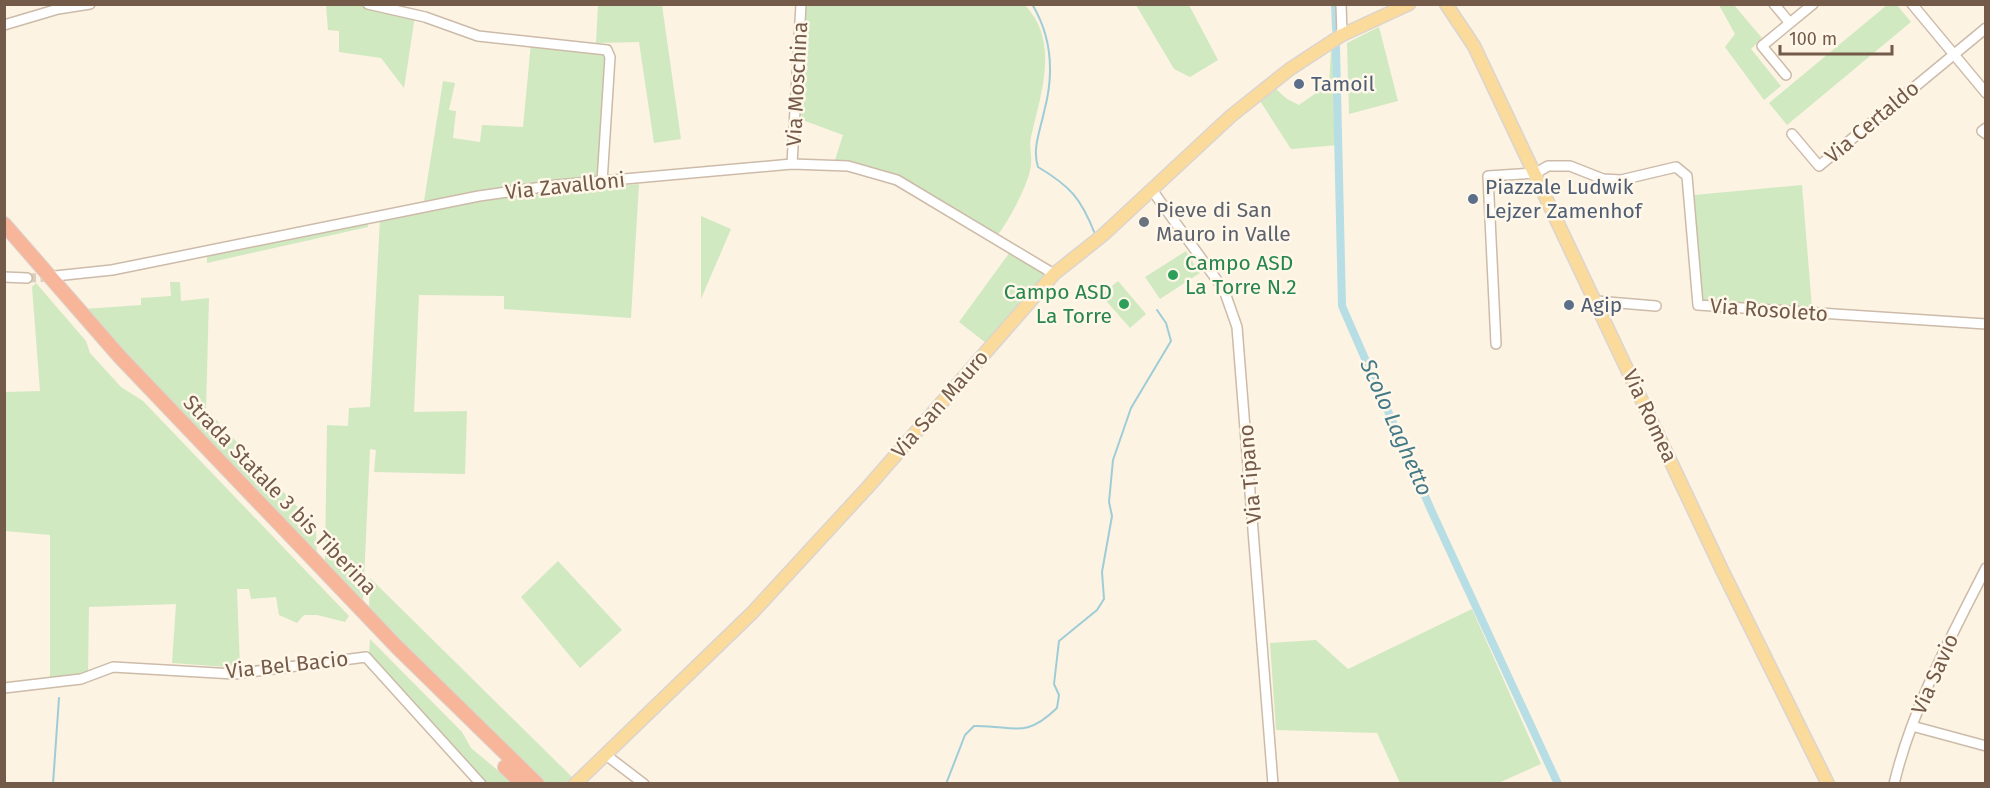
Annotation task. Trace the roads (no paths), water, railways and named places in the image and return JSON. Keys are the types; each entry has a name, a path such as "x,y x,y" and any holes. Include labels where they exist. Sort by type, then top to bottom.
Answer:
{"highway":[{"name":"Strada Statale 3 bis Tiberina","path":"4,224 120,357 297,549"},
{"name":"Strada Statale 3 bis Tiberina","path":"4,238 106,355 394,650 530,782"}],"main road":[{"name":"Via San Mauro","path":"575,783 752,613 868,487 1054,274 1103,235 1231,116 1290,69 1342,35 1393,8 1409,4"},
{"name":"Via Romea","path":"1446,4 1474,46"},
{"name":"Via Romea","path":"1459,4 1474,46 1722,570 1828,783"}],"street":[{"path":"4,25 58,9 90,4"},
{"path":"368,4 425,17 478,36 607,50 610,57 602,182"},
{"name":"Via Moschina","path":"792,164 801,4"},
{"path":"1341,4 1342,35"},
{"path":"1774,4 1790,23"},
{"path":"1786,75 1762,46 1813,4"},
{"path":"1912,4 1986,93"},
{"name":"Via Certaldo","path":"1792,134 1819,166 1986,28"},
{"path":"1986,128 1982,130 1986,134"},
{"name":"Via Zavalloni","path":"55,276 112,270 479,196 792,164 848,166 897,180 1054,274"},
{"name":"Via Rosoleto","path":"1496,344 1488,176 1536,173 1548,166 1570,166 1603,179 1621,180 1676,167 1687,176 1698,305 1986,324"},
{"name":"Via Tipano","path":"1152,190 1224,290 1237,327 1273,783"},
{"path":"4,277 27,278"},
{"path":"1596,301 1656,306"},
{"name":"Via Savio","path":"1894,783 1912,726 1945,650 1986,568"},
{"name":"Via Bel Bacio","path":"4,688 81,679 113,667 234,674 366,657 481,783"},
{"path":"1912,726 1986,746"},
{"path":"606,754 644,783"}],"waterway":[{"path":"1032,4 1044,30 1050,70 1047,98 1036,147 1036,160 1038,167 1058,180 1073,194 1085,211 1095,234"},
{"name":"Scolo Laghetto","path":"1335,4 1336,29"},
{"name":"Scolo Laghetto","path":"1336,47 1342,306 1432,512 1558,784"},
{"path":"946,784 965,735 974,726 1018,729 1036,724 1057,708 1059,695 1054,684 1059,641 1097,610 1104,599 1102,572 1112,516 1109,502 1113,460 1131,408 1171,341 1166,323 1157,310"},
{"path":"53,784 59,698"}],"tunnel":[{"path":"27,278 52,277"}],"place":[{"name":"Tamoil","path":"1299,84"},
{"name":"Piazzale Ludwik Lejzer Zamenhof","path":"1473,199"},
{"name":"Pieve di San Mauro in Valle","path":"1144,222"},
{"name":"Campo ASD La Torre N.2","path":"1173,275"},
{"name":"Campo ASD La Torre","path":"1124,304"},
{"name":"Agip","path":"1569,305"}]}
